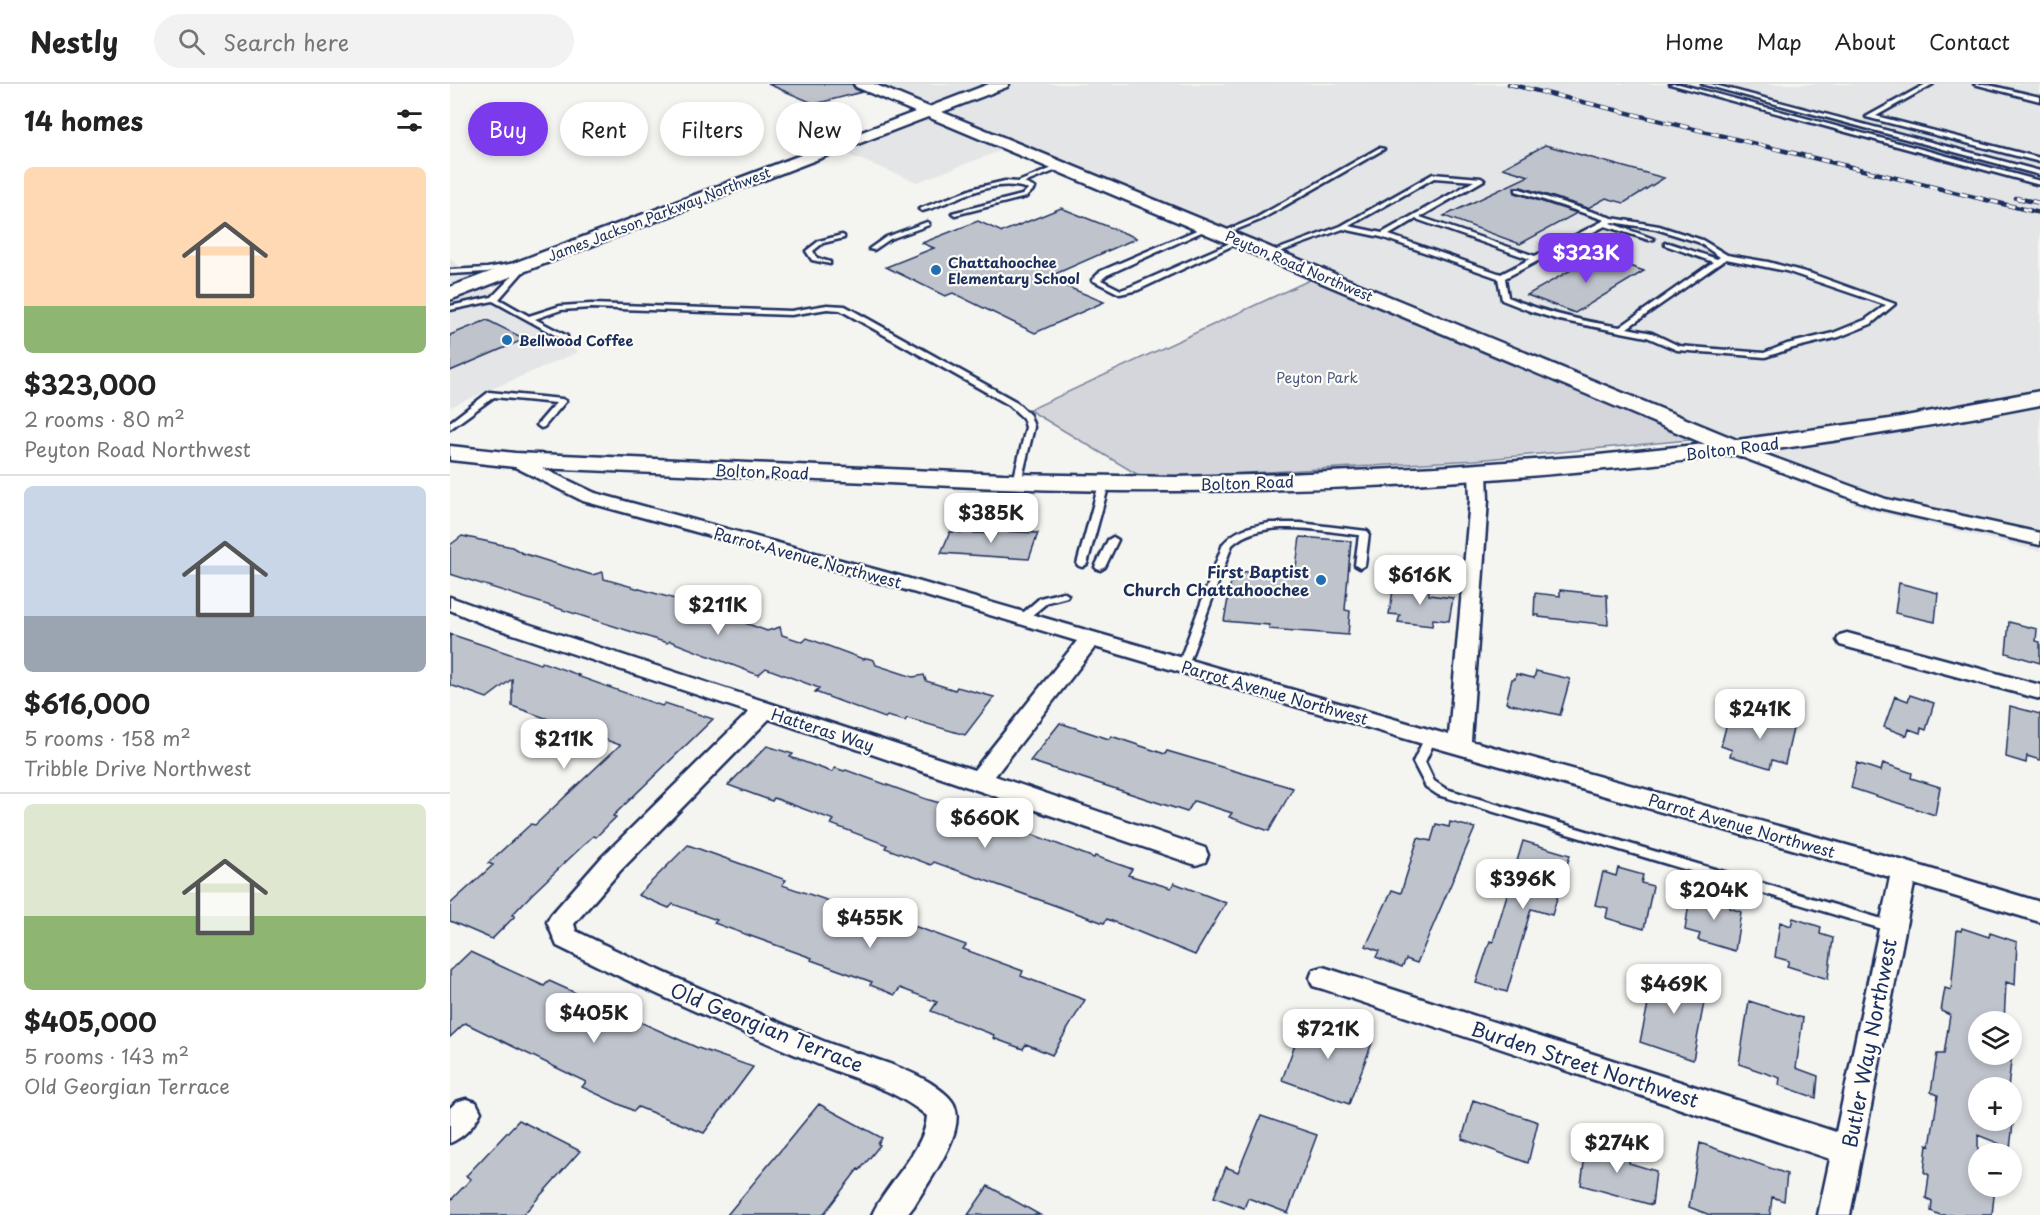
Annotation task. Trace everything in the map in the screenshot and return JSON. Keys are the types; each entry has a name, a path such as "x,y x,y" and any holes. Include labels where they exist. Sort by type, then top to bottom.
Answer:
{"main road":[{"name":"Peyton Road Northwest","path":"861,84 1737,449"},
{"name":"James Jackson Parkway Northwest","path":"450,294 1002,84"},
{"name":"Bolton Road","path":"450,453 515,460 1017,482 1104,484 1252,482 1612,462 1737,449 1867,431 2040,398"}],"street":[{"path":"1737,449 1881,502 2040,539"},
{"name":"Parrot Avenue Northwest","path":"515,460 589,497 1022,618 1430,738 1904,871 2040,912"},
{"path":"1459,746 1471,541 1479,500 1478,471"},
{"name":"Hatteras Way","path":"450,603 490,619 979,780 1196,855"},
{"path":"979,780 1091,638"},
{"path":"1847,640 2040,692"},
{"name":"Old Georgian Terrace","path":"764,710 611,864 560,922 566,938 628,969 828,1056 887,1076 920,1092 942,1110 941,1132 903,1195 888,1215"},
{"name":"Butler Way Northwest","path":"1834,1215 1904,871"},
{"name":"Burden Street Northwest","path":"1323,978 1847,1150"}],"lane":[{"path":"1673,84 2040,183"},
{"path":"1705,84 2040,173"},
{"path":"1856,124 1930,84"},
{"path":"1977,84 2040,99"},
{"path":"1871,116 2040,160"},
{"path":"1239,242 1135,288 1120,292 1095,280 1104,273 1213,231 1258,219 1381,149"},
{"path":"922,209 937,206 987,187 1007,182 1021,182 1060,167"},
{"path":"1269,254 1342,227 1433,176 1480,180 1383,235"},
{"path":"955,213 1024,196 1032,188 1021,182"},
{"path":"1518,190 1651,239"},
{"path":"1415,218 1536,259"},
{"path":"1342,227 1383,235 1501,277 1607,222 1657,228 1700,241 1722,260"},
{"path":"873,249 888,238 927,224"},
{"path":"828,263 814,260 809,251 821,242 842,237"},
{"path":"1501,277 1505,298 1533,311 1579,323 1649,335 1677,348 1765,355 1790,346 1836,335 1868,322 1891,304 1830,282 1760,262 1722,260 1667,244"},
{"path":"1621,329 1722,260"},
{"path":"450,272 487,270 531,263"},
{"path":"450,308 494,299 531,263"},
{"path":"494,299 564,338"},
{"path":"530,318 561,308 591,306 792,313 827,307 842,308 1012,403 1027,417 1030,427 1017,482"},
{"path":"450,426 492,394 562,401 541,425"},
{"path":"1082,564 1104,484"},
{"path":"1183,665 1228,544 1247,530 1270,526 1300,526 1364,533 1360,565"},
{"path":"1100,567 1113,540"},
{"path":"1022,618 1044,600 1063,595"},
{"path":"1430,738 1419,762 1430,784 1442,792 1892,927"}],"shaded area":[{"path":"860,84 2040,84 2040,551 1868,510 1011,147 917,182 852,156 862,156 862,133 919,109"},
{"path":"450,259 578,352 450,407"}],"green space":[{"name":"Peyton Park","path":"1316,277 1700,439 1475,460 1145,479 1029,410"}],"building":[{"path":"768,84 852,84 855,89 862,92 823,102 810,102"},
{"path":"1545,145 1664,178 1624,203 1606,198 1588,208 1521,187 1514,187 1515,193 1577,213 1520,244 1444,216 1529,176 1503,168"},
{"name":"Chattahoochee Elementary School","path":"1061,208 1137,238 1046,278 1104,302 1035,333 953,293 945,296 886,267 934,248 922,243 978,221 1002,232"},
{"path":"1597,255 1644,271 1575,313 1527,295"},
{"path":"487,320 525,339 450,371 450,335"},
{"path":"998,531 1038,533 1029,559 941,553 950,532 997,534"},
{"path":"462,536 512,547 522,553 592,575 603,572 604,579 682,601 690,599 691,607 713,614 715,612 767,631 780,627 782,635 803,642 807,638 863,659 874,660 876,665 913,677 924,675 926,681 955,690 957,687 994,697 965,735 907,718 905,721 887,716 885,718 815,692 819,688 766,668 758,675 670,641 667,643 450,574 450,545"},
{"name":"First Baptist Church Chattahoochee","path":"1300,537 1351,541 1345,610 1350,611 1348,635 1269,629 1269,625 1224,621 1233,571 1295,575"},
{"path":"1899,583 1938,593 1935,622 1895,613"},
{"path":"1408,585 1429,587 1429,595 1453,598 1449,621 1433,619 1432,626 1398,622 1400,615 1389,614 1393,591 1407,592"},
{"path":"1560,590 1607,595 1608,625 1534,615 1535,593 1560,596"},
{"path":"2009,622 2037,629 2036,641 2040,642 2040,663 2006,653"},
{"path":"450,634 540,664 542,662 662,706 665,703 713,719 613,816 616,817 596,837 593,836 532,894 512,915 515,916 492,939 450,921 450,904 493,865 488,863 531,824 535,825 620,745 512,706 512,679 487,698 450,685"},
{"path":"1536,671 1570,679 1560,715 1506,703 1512,679 1515,679 1516,674 1534,678"},
{"path":"1910,695 1934,703 1926,730 1921,728 1920,733 1909,729 1907,736 1884,727 1895,696 1908,701"},
{"path":"2010,706 2040,714 2040,760 2027,756 2026,763 2006,757"},
{"path":"1767,712 1795,720 1785,764 1772,760 1770,768 1730,756 1732,750 1721,746 1728,719 1745,724 1746,720 1763,725"},
{"path":"1060,723 1109,739 1111,736 1165,754 1167,751 1293,788 1269,831 1229,817 1232,813 1194,801 1187,812 1030,761"},
{"path":"767,746 793,754 790,757 832,772 835,768 846,770 926,799 984,816 1094,858 1095,856 1132,869 1128,875 1171,888 1174,883 1226,903 1195,955 1107,919 1104,923 934,862 931,865 885,848 887,845 831,824 834,820 774,798 772,801 728,785"},
{"path":"1857,763 1881,771 1883,763 1912,773 1911,778 1940,787 1935,815 1851,788"},
{"path":"1450,822 1475,828 1417,963 1406,959 1402,967 1376,957 1379,951 1366,946 1392,890 1401,893 1418,838 1431,841 1436,824 1449,827"},
{"path":"1523,841 1570,855 1552,915 1531,909 1507,992 1476,983 1490,941 1493,942"},
{"path":"688,845 786,880 782,885 912,929 914,926 966,945 963,949 1023,971 1021,976 1085,1000 1052,1055 1026,1044 1023,1049 993,1038 994,1035 931,1011 937,1002 900,988 895,995 870,985 872,982 811,960 812,958 714,923 717,920 673,904 669,908 638,895"},
{"path":"1618,868 1643,875 1641,883 1653,886 1644,929 1606,918 1608,908 1595,905 1603,872 1616,876"},
{"path":"1703,893 1731,901 1730,908 1741,912 1735,951 1698,940 1700,934 1685,930 1690,896 1702,900"},
{"path":"1793,918 1821,927 1820,934 1833,938 1828,979 1787,966 1789,961 1775,957 1780,922 1791,926"},
{"path":"1962,928 1989,937 1990,933 2017,942 2015,985 2006,982 2005,1011 1968,1011 1968,1065 2011,1065 2009,1077 1968,1077 1968,1131 2012,1131 2011,1143 1998,1143 1978,1135 1978,1143 1968,1143 1968,1197 1994,1197 1992,1215 1940,1215 1931,1211 1932,1201 1926,1198 1929,1175 1924,1172 1927,1145 1930,1146 1938,1095 1931,1092 1937,1054 1944,1054 1950,1015 1941,1011 1945,988 1951,990 1957,930 1961,931"},
{"path":"470,952 544,986 549,981 698,1048 753,1067 704,1133 638,1107 634,1111 582,1087 586,1082 465,1023 450,1037 450,971"},
{"path":"1655,971 1707,987 1693,1060 1640,1042"},
{"path":"1749,1001 1803,1018 1796,1068 1818,1076 1816,1098 1779,1085 1780,1078 1739,1064"},
{"path":"1303,1022 1336,1029 1339,1022 1364,1030 1361,1040 1372,1043 1349,1104 1282,1080"},
{"path":"1473,1100 1538,1122 1528,1163 1462,1139"},
{"path":"819,1104 882,1138 878,1144 880,1145 860,1170 858,1169 823,1215 727,1215"},
{"path":"1261,1116 1317,1135 1288,1213 1248,1198 1244,1208 1214,1197 1226,1167 1238,1172"},
{"path":"519,1120 580,1151 523,1215 450,1215 450,1201 471,1179 466,1176"},
{"path":"1587,1141 1630,1154 1629,1163 1656,1171 1652,1205 1581,1185"},
{"path":"1700,1143 1787,1174 1784,1201 1772,1197 1770,1215 1710,1215 1689,1207"},
{"path":"988,1186 1040,1215 968,1215"}],"railway":[{"path":"1509,84 2040,213"},
{"path":"2016,198 2040,203"}],"place":[{"name":"Chattahoochee Elementary School","path":"936,270"},
{"name":"Bellwood Coffee","path":"507,340"},
{"name":"First Baptist Church Chattahoochee","path":"1321,580"}]}
